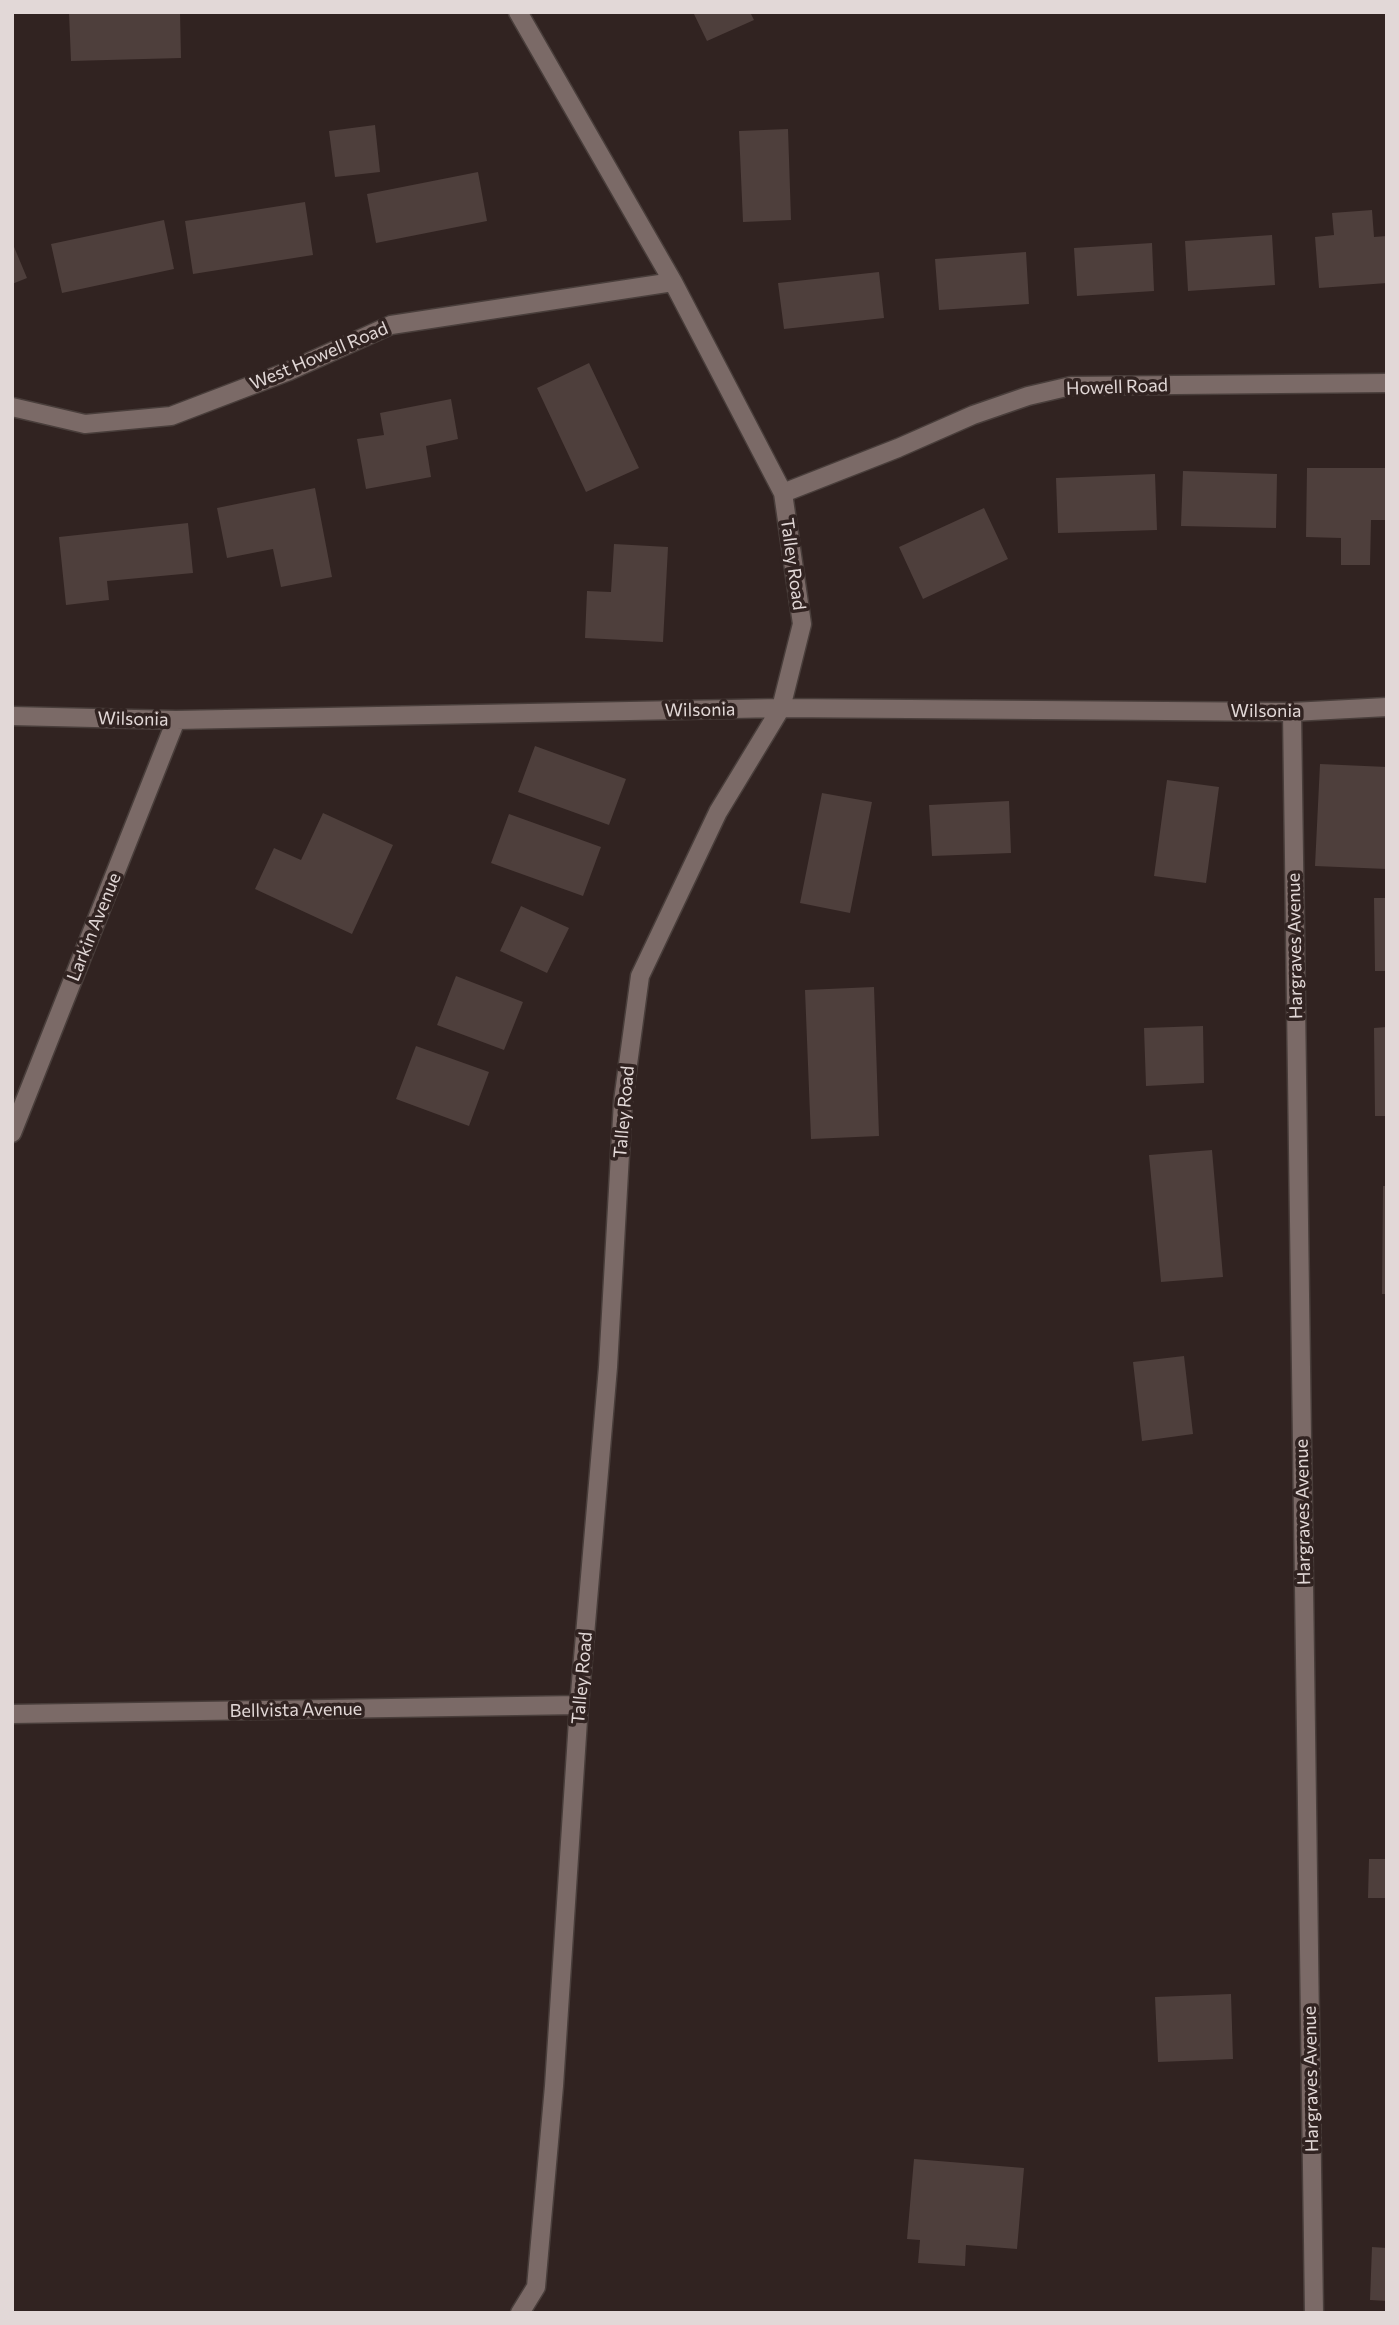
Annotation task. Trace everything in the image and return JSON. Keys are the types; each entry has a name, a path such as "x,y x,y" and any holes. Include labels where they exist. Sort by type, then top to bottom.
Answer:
{"street":[{"name":"Talley Road","path":"518,12 673,282 783,493 802,624 781,708 718,812 640,976 623,1101 608,1367 579,1705 554,2086 536,2287 520,2313"},
{"name":"West Howell Road","path":"12,407 85,424 171,416 289,371 391,325 673,282"},
{"name":"Howell Road","path":"783,493 973,415 1028,396 1071,386 1387,383"},
{"name":"Wilsonia","path":"12,716 176,720 781,708 1292,712 1387,707"},
{"name":"Hargraves Avenue","path":"1292,712 1314,2313"},
{"name":"Larkin Avenue","path":"12,1133 176,720"},
{"name":"Bellvista Avenue","path":"12,1714 579,1705"}],"building":[{"path":"69,12 180,12 181,58 71,61"},
{"path":"693,12 750,12 754,20 707,41"},
{"path":"375,125 380,172 335,177 329,131"},
{"path":"788,129 791,220 743,222 739,131"},
{"path":"478,172 487,221 376,243 367,194"},
{"path":"305,202 313,255 193,274 185,221"},
{"path":"1372,210 1374,237 1387,236 1387,283 1319,288 1315,237 1334,235 1332,213"},
{"path":"164,220 174,269 62,293 51,244"},
{"path":"1272,235 1275,285 1188,291 1185,241"},
{"path":"12,242 27,278 12,284"},
{"path":"1152,243 1154,291 1077,296 1074,248"},
{"path":"1026,252 1029,304 939,310 935,259"},
{"path":"879,272 884,318 784,329 778,283"},
{"path":"589,363 639,468 586,492 537,388"},
{"path":"451,399 458,439 426,446 431,477 366,489 357,439 384,435 380,413"},
{"path":"1307,468 1387,468 1387,520 1371,520 1370,565 1341,565 1341,538 1306,537"},
{"path":"1183,471 1277,474 1276,528 1181,526"},
{"path":"1155,474 1157,530 1058,533 1056,478"},
{"path":"315,488 332,577 281,587 273,549 227,558 217,508"},
{"path":"984,508 1008,559 923,599 899,547"},
{"path":"188,523 193,573 107,581 109,600 66,605 59,537"},
{"path":"614,544 668,547 663,642 585,638 587,591 611,592"},
{"path":"535,746 626,779 609,825 518,792"},
{"path":"1320,764 1387,767 1387,869 1315,866"},
{"path":"1167,780 1219,787 1206,883 1154,876"},
{"path":"822,793 872,802 850,913 800,903"},
{"path":"1009,801 1011,853 932,856 929,805"},
{"path":"323,813 393,845 352,934 255,889 274,848 301,860"},
{"path":"509,814 601,847 583,896 491,863"},
{"path":"1374,898 1387,898 1387,971 1375,971"},
{"path":"521,906 569,928 547,973 500,951"},
{"path":"456,976 523,1002 504,1050 437,1025"},
{"path":"874,987 879,1136 811,1139 805,990"},
{"path":"1203,1026 1204,1083 1146,1086 1144,1028"},
{"path":"1387,1027 1387,1116 1375,1116 1374,1028"},
{"path":"416,1046 489,1072 469,1126 396,1099"},
{"path":"1212,1150 1223,1277 1161,1282 1149,1155"},
{"path":"1383,1186 1387,1186 1387,1294 1382,1294"},
{"path":"1184,1356 1193,1434 1142,1441 1133,1362"},
{"path":"1369,1859 1387,1859 1387,1898 1368,1898"},
{"path":"1231,1994 1233,2059 1158,2062 1155,1997"},
{"path":"914,2159 1024,2168 1017,2249 966,2245 965,2266 918,2263 920,2240 907,2239"},
{"path":"1372,2247 1387,2248 1387,2301 1370,2300"}]}
